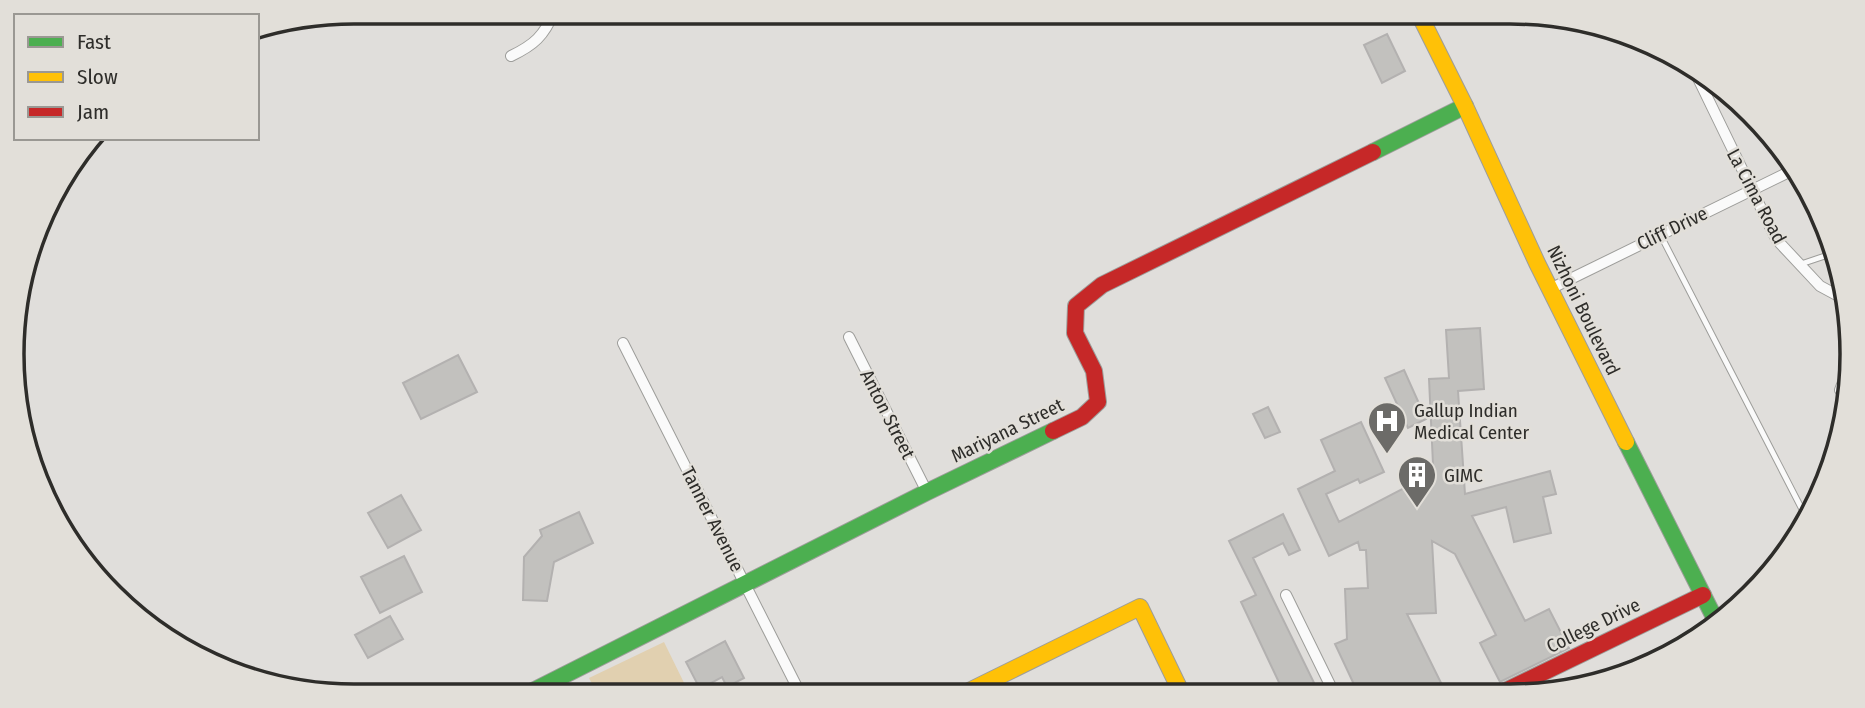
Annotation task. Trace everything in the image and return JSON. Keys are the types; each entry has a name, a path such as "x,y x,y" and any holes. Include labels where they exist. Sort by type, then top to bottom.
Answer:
{"street":[{"path":"511,56 537,41 549,24"},
{"name":"Nizhoni Boulevard","path":"1424,24 1549,289 1713,614"},
{"name":"La Cima Road","path":"1700,85 1776,239 1820,286 1835,294"},
{"name":"Mariyana Street","path":"547,684 927,492 1082,417 1098,402 1094,371 1075,333 1076,306 1102,285 1465,106"},
{"name":"Cliff Drive","path":"1549,289 1786,173"},
{"name":"Anton Street","path":"849,337 927,492"},
{"name":"Tanner Avenue","path":"623,343 796,684"},
{"path":"1286,595 1330,684"},
{"name":"College Drive","path":"1521,684 1703,595"},
{"path":"999,684 1140,607 1177,684"}],"lane":[{"path":"1705,95 1711,92"},
{"path":"1660,234 1802,509"},
{"path":"1798,264 1825,256"}],"shaded area":[{"path":"664,642 685,684 592,684 589,678"}],"building":[{"path":"1387,34 1405,71 1382,83 1364,45"},
{"path":"1480,328 1484,389 1458,391 1465,494 1550,471 1556,494 1543,497 1551,533 1514,542 1506,507 1472,516 1525,621 1549,609 1569,648 1500,682 1480,643 1496,635 1455,554 1432,541 1436,613 1407,614 1442,684 1354,684 1335,644 1347,639 1345,589 1368,588 1366,550 1360,550 1358,542 1329,556 1298,489 1335,471 1321,440 1361,422 1384,472 1360,483 1358,479 1326,494 1339,522 1428,474 1433,464 1429,379 1449,378 1446,330"},
{"path":"458,355 477,392 421,419 403,383"},
{"path":"1404,370 1426,419 1408,428 1385,378"},
{"path":"1268,407 1280,432 1265,438 1253,414"},
{"path":"401,495 421,530 388,548 368,513"},
{"path":"579,512 593,543 554,562 547,601 523,600 524,557 542,536 540,530"},
{"path":"1283,514 1300,550 1289,555 1283,543 1253,558 1315,684 1280,684 1241,602 1256,595 1229,541"},
{"path":"404,556 422,592 380,613 361,577"},
{"path":"390,616 403,639 368,658 355,635"},
{"path":"725,641 744,678 733,684 726,684 722,677 709,684 697,684 686,662"}],"traffic: fast":[{"path":"1373,152 1465,106"},
{"path":"547,684 1053,431"},
{"path":"1626,442 1713,614"}],"traffic: slow":[{"path":"1424,24 1537,263 1626,442"},
{"path":"983,684 1140,607 1177,684"}],"traffic: jam":[{"path":"1053,431 1082,417 1098,402 1094,371 1075,333 1076,306 1102,285 1373,152"},
{"path":"1520,684 1703,595"}],"place":[{"name":"Gallup Indian Medical Center","path":"1387,455"},
{"name":"GIMC","path":"1417,509"}]}
